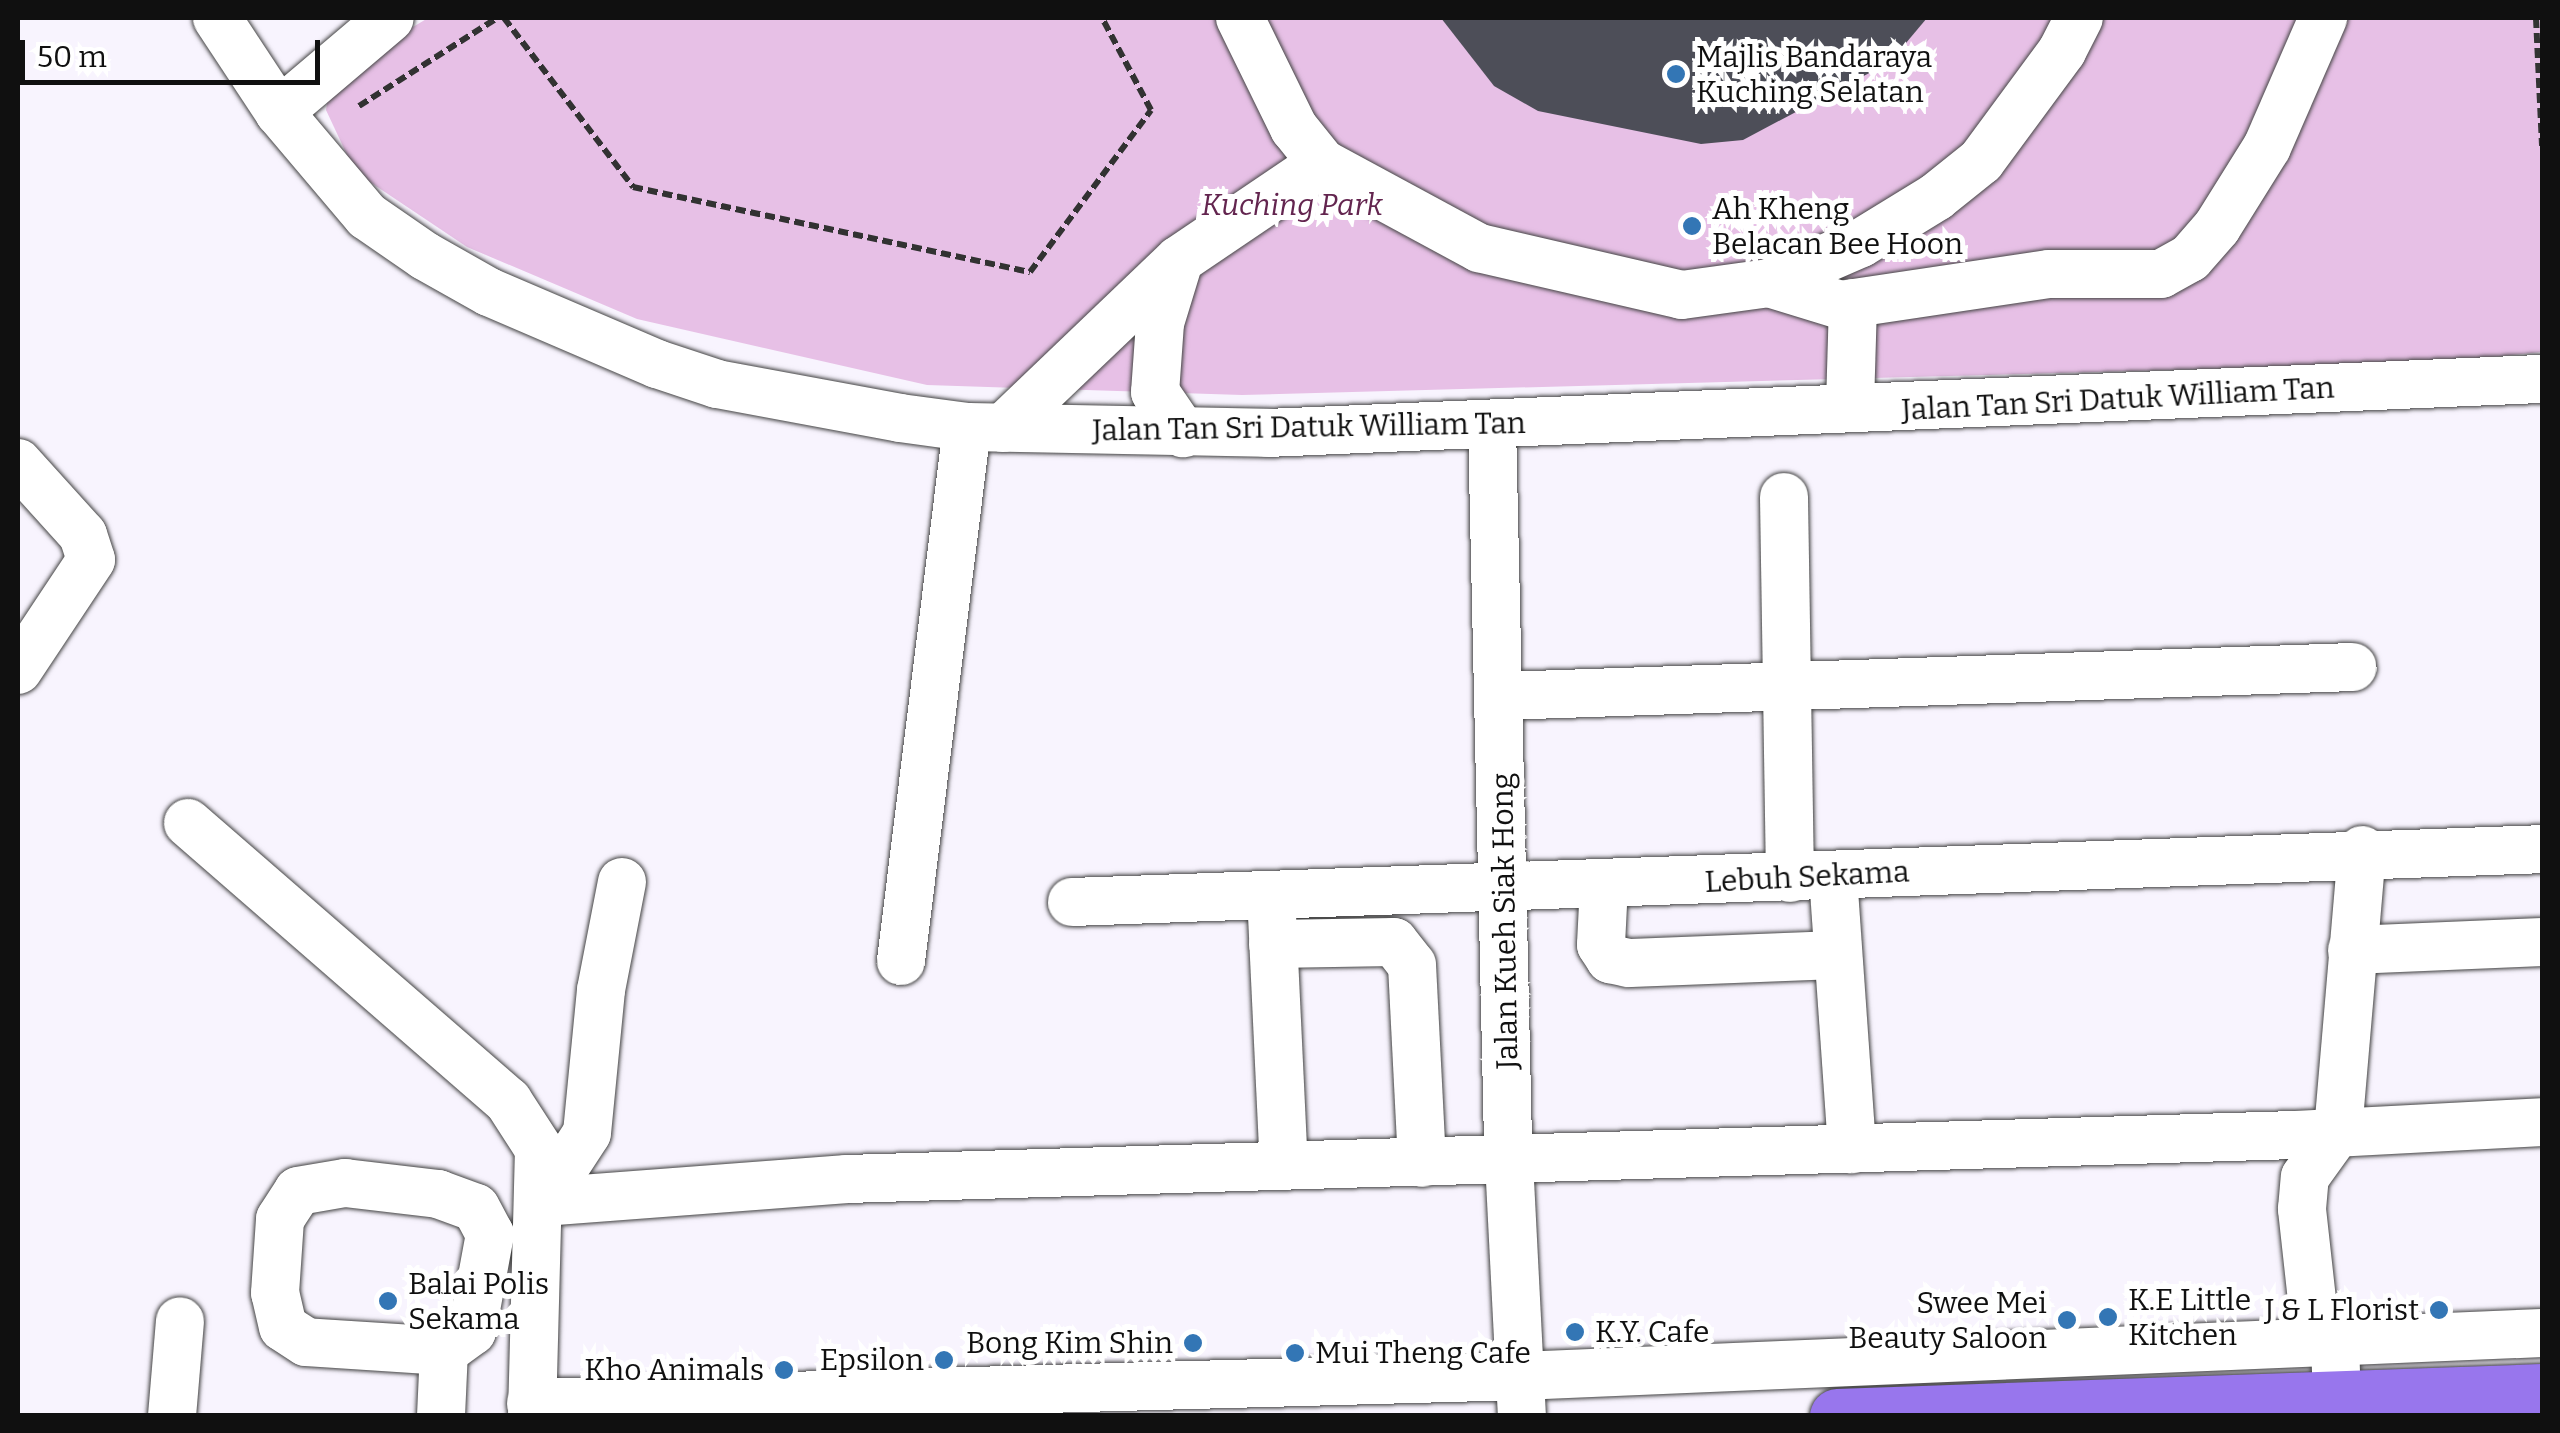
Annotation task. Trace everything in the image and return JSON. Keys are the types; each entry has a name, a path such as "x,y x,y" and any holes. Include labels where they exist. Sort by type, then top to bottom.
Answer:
{"main road":[{"path":"1837,1416 2336,1371 2542,1391"}],"street":[{"name":"Jalan Tan Sri Datuk William Tan","path":"217,18 291,127 367,216 425,256 594,340 718,384 985,428 1183,433 1492,426 1850,405 1884,410 2542,379"},
{"path":"1240,18 1294,128 1322,163 1479,248 1536,265 1682,295 1768,283 1860,243 1981,161 2062,51 2079,18"},
{"path":"1768,283 1853,303 2048,274 2161,274 2190,258 2267,147 2323,18"},
{"path":"291,127 373,23"},
{"path":"902,961 985,428 1179,260 1322,163"},
{"path":"1179,260 1160,324 1155,392 1183,433"},
{"path":"1850,405 1853,303"},
{"name":"Jalan Kueh Siak Hong","path":"1492,426 1502,696 1510,1159 1521,1396"},
{"path":"18,463 83,534 91,560 18,670"},
{"path":"1784,497 1790,690 1811,877 1838,954 1852,1148"},
{"path":"1502,696 1790,690 2354,667"},
{"path":"188,823 508,1102 539,1149 542,1202 532,1410 1521,1396 2336,1371 2542,1333"},
{"name":"Lebuh Sekama","path":"1072,902 1272,922 1503,890 2362,850 2542,849"},
{"path":"2336,1371 2313,1309 2302,1209 2305,1178 2338,1131 2362,850"},
{"path":"542,1202 587,1133 601,990 622,882"},
{"path":"1604,885 1601,945 1610,959 1838,954"},
{"path":"1284,1166 1272,922 1394,942 1412,965 1422,1162"},
{"path":"2352,950 2542,942"},
{"path":"542,1202 848,1179 2542,1122"},
{"path":"344,1183 438,1194 476,1208 490,1234 472,1332 444,1351 306,1342 283,1327 274,1293 280,1220 298,1191 344,1183"},
{"path":"172,1416 180,1321"},
{"path":"441,1416 444,1351"}],"path":[{"path":"291,127 500,18 634,187 1030,272 1151,110 1102,18"},
{"path":"2536,18 2542,146"}],"green space":[{"name":"Kuching Park","path":"428,18 2542,18 2542,352 2431,363 1242,395 927,385 637,319 467,247 355,172 326,110 331,76"}],"building":[{"name":"Majlis Bandaraya Kuching Selatan","path":"1441,18 1927,18 1890,62 1743,140 1701,144 1538,111 1494,86"}],"place":[{"name":"Majlis Bandaraya Kuching Selatan","path":"1676,74"},
{"name":"Ah Kheng Belacan Bee Hoon","path":"1692,226"},
{"name":"Balai Polis Sekama","path":"388,1301"},
{"name":"J & L Florist","path":"2439,1310"},
{"name":"K.E Little Kitchen","path":"2108,1317"},
{"name":"Swee Mei Beauty Saloon","path":"2067,1320"},
{"name":"K.Y. Cafe","path":"1575,1332"},
{"name":"Bong Kim Shin","path":"1193,1343"},
{"name":"Mui Theng Cafe","path":"1295,1353"},
{"name":"Epsilon","path":"944,1360"},
{"name":"Kho Animals","path":"784,1370"}]}
